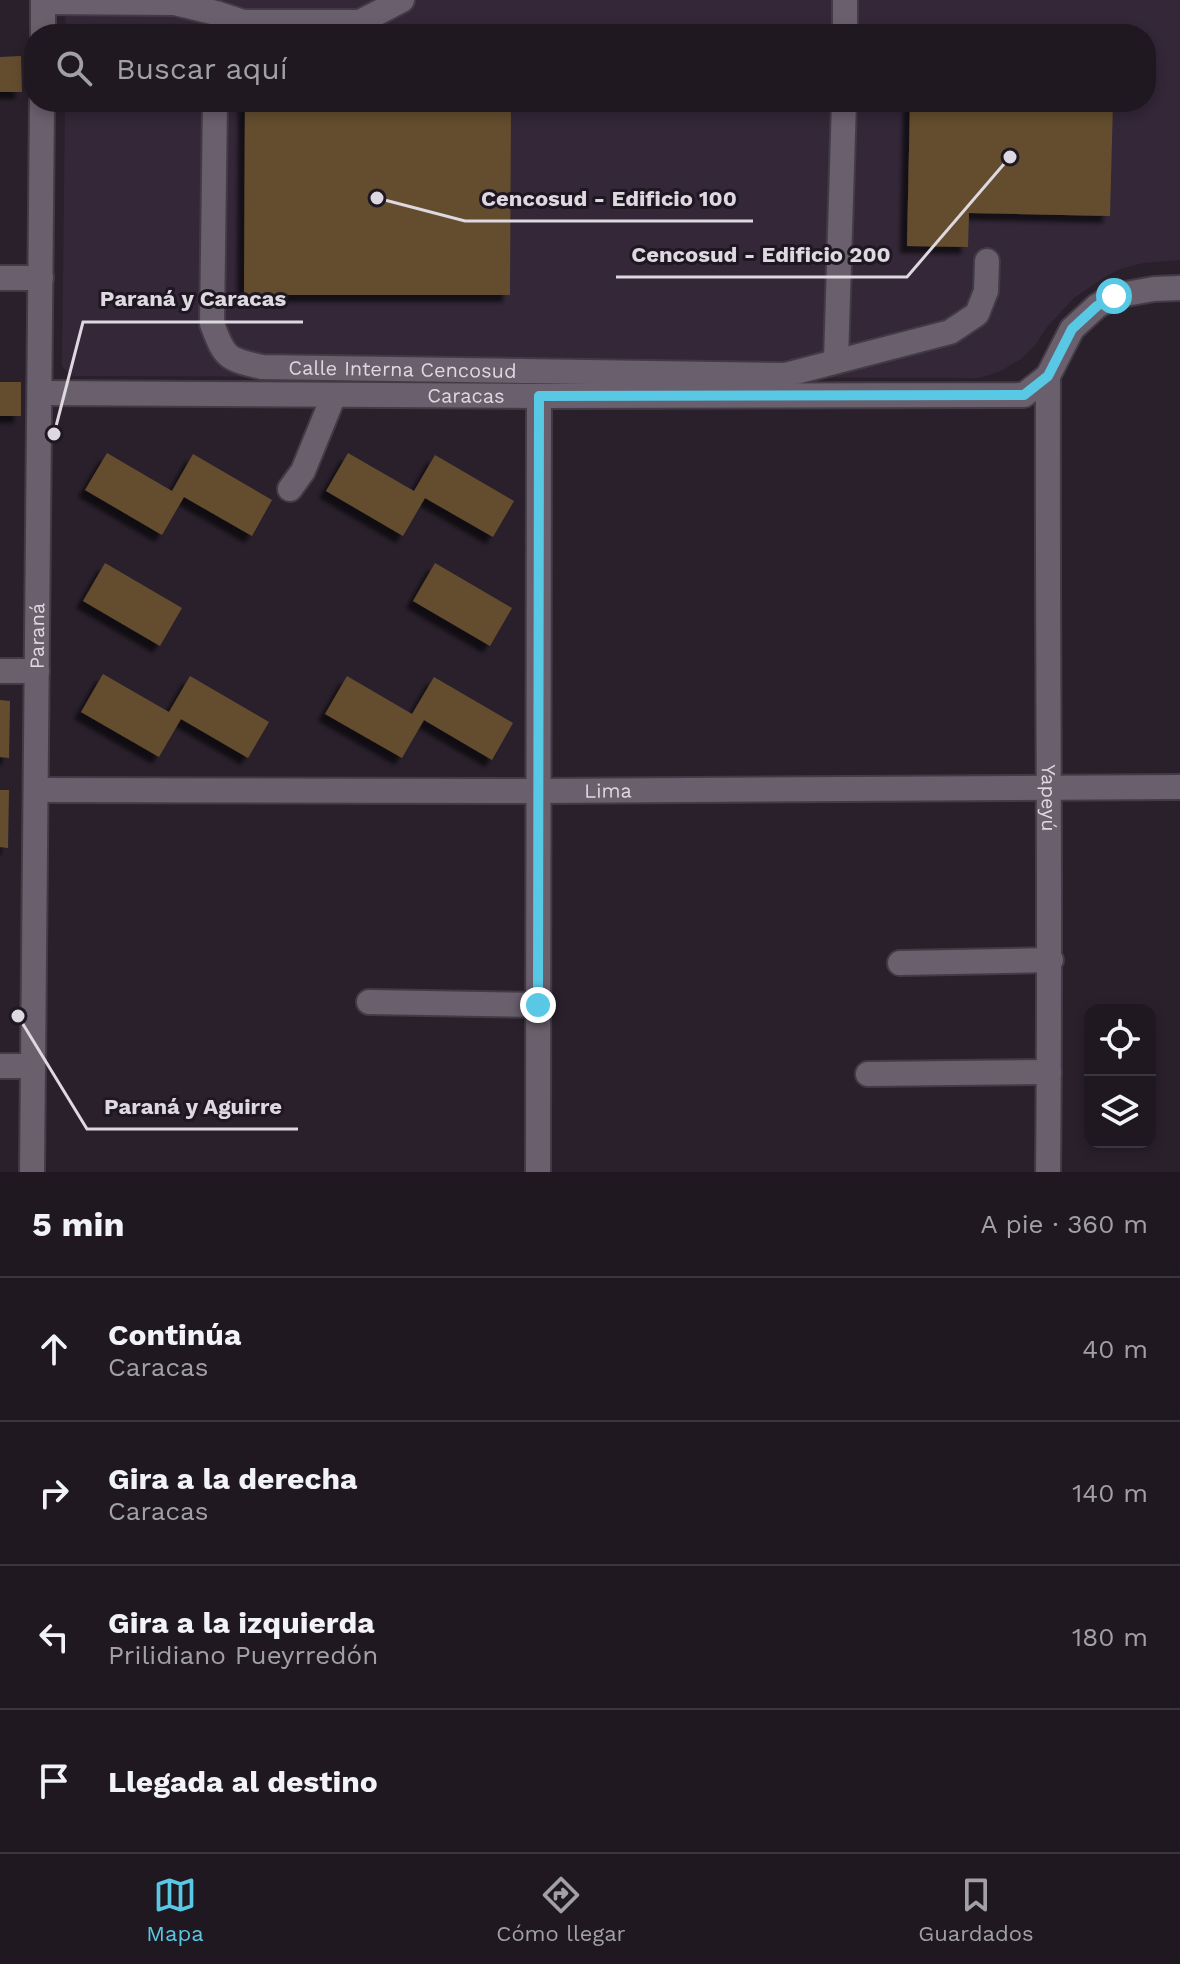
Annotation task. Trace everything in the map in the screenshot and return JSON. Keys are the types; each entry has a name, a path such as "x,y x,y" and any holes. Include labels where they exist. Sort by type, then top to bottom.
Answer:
{"street":[{"path":"43,24 43,1 175,3 216,23 360,22 402,0"},
{"path":"845,0 845,24"},
{"name":"Paraná","path":"32,1172 42,112"},
{"name":"Calle Interna Cencosud","path":"215,112 212,324 222,350 237,362 262,367 785,375 950,332 977,314 986,291 987,261"},
{"path":"836,360 844,112"},
{"path":"0,278 41,278"},
{"path":"1048,376 1072,329 1097,306 1114,296 1180,288"},
{"name":"Caracas","path":"40,393 1024,395 1048,376"},
{"name":"Yapeyú","path":"1048,376 1051,960 1048,1172"},
{"path":"290,489 303,471 334,395"},
{"path":"538,1172 539,396"},
{"path":"0,671 37,671"},
{"name":"Lima","path":"36,790 1180,787"},
{"path":"900,963 1051,960"},
{"path":"369,1002 538,1005"},
{"path":"0,1066 33,1066"},
{"path":"868,1074 1049,1072"}],"shaded area":[{"path":"66,0 1180,0 1180,260 1143,263 1105,277 1074,298 1021,359 999,372 979,378 72,376 62,366 65,112 1156,112 1156,24 65,24"}],"building":[{"path":"21,56 22,92 0,92 0,57"},
{"path":"245,112 511,112 510,295 244,295"},
{"path":"910,112 1113,112 1110,216 969,213 968,247 907,246"},
{"path":"0,382 21,382 21,416 0,416"},
{"path":"107,453 172,491 193,454 272,500 252,536 184,497 162,535 85,490"},
{"path":"348,453 414,491 435,455 514,501 493,537 425,498 403,536 326,491"},
{"path":"105,563 182,608 160,646 83,601"},
{"path":"435,563 512,608 490,646 413,601"},
{"path":"103,674 169,712 190,676 269,722 248,758 181,719 159,757 81,712"},
{"path":"347,676 412,714 434,677 513,723 492,760 424,720 402,758 325,714"},
{"path":"0,700 10,701 9,758 0,757"},
{"path":"0,790 9,790 8,848 0,847"}],"place":[{"name":"Cencosud - Edificio 200","path":"1010,157"},
{"name":"Cencosud - Edificio 100","path":"377,198"},
{"name":"Paraná y Caracas","path":"54,434"},
{"name":"Paraná y Aguirre","path":"18,1016"}],"route":[{"path":"538,1005 539,396 1024,395 1048,376 1072,329 1097,306 1114,296"}]}
